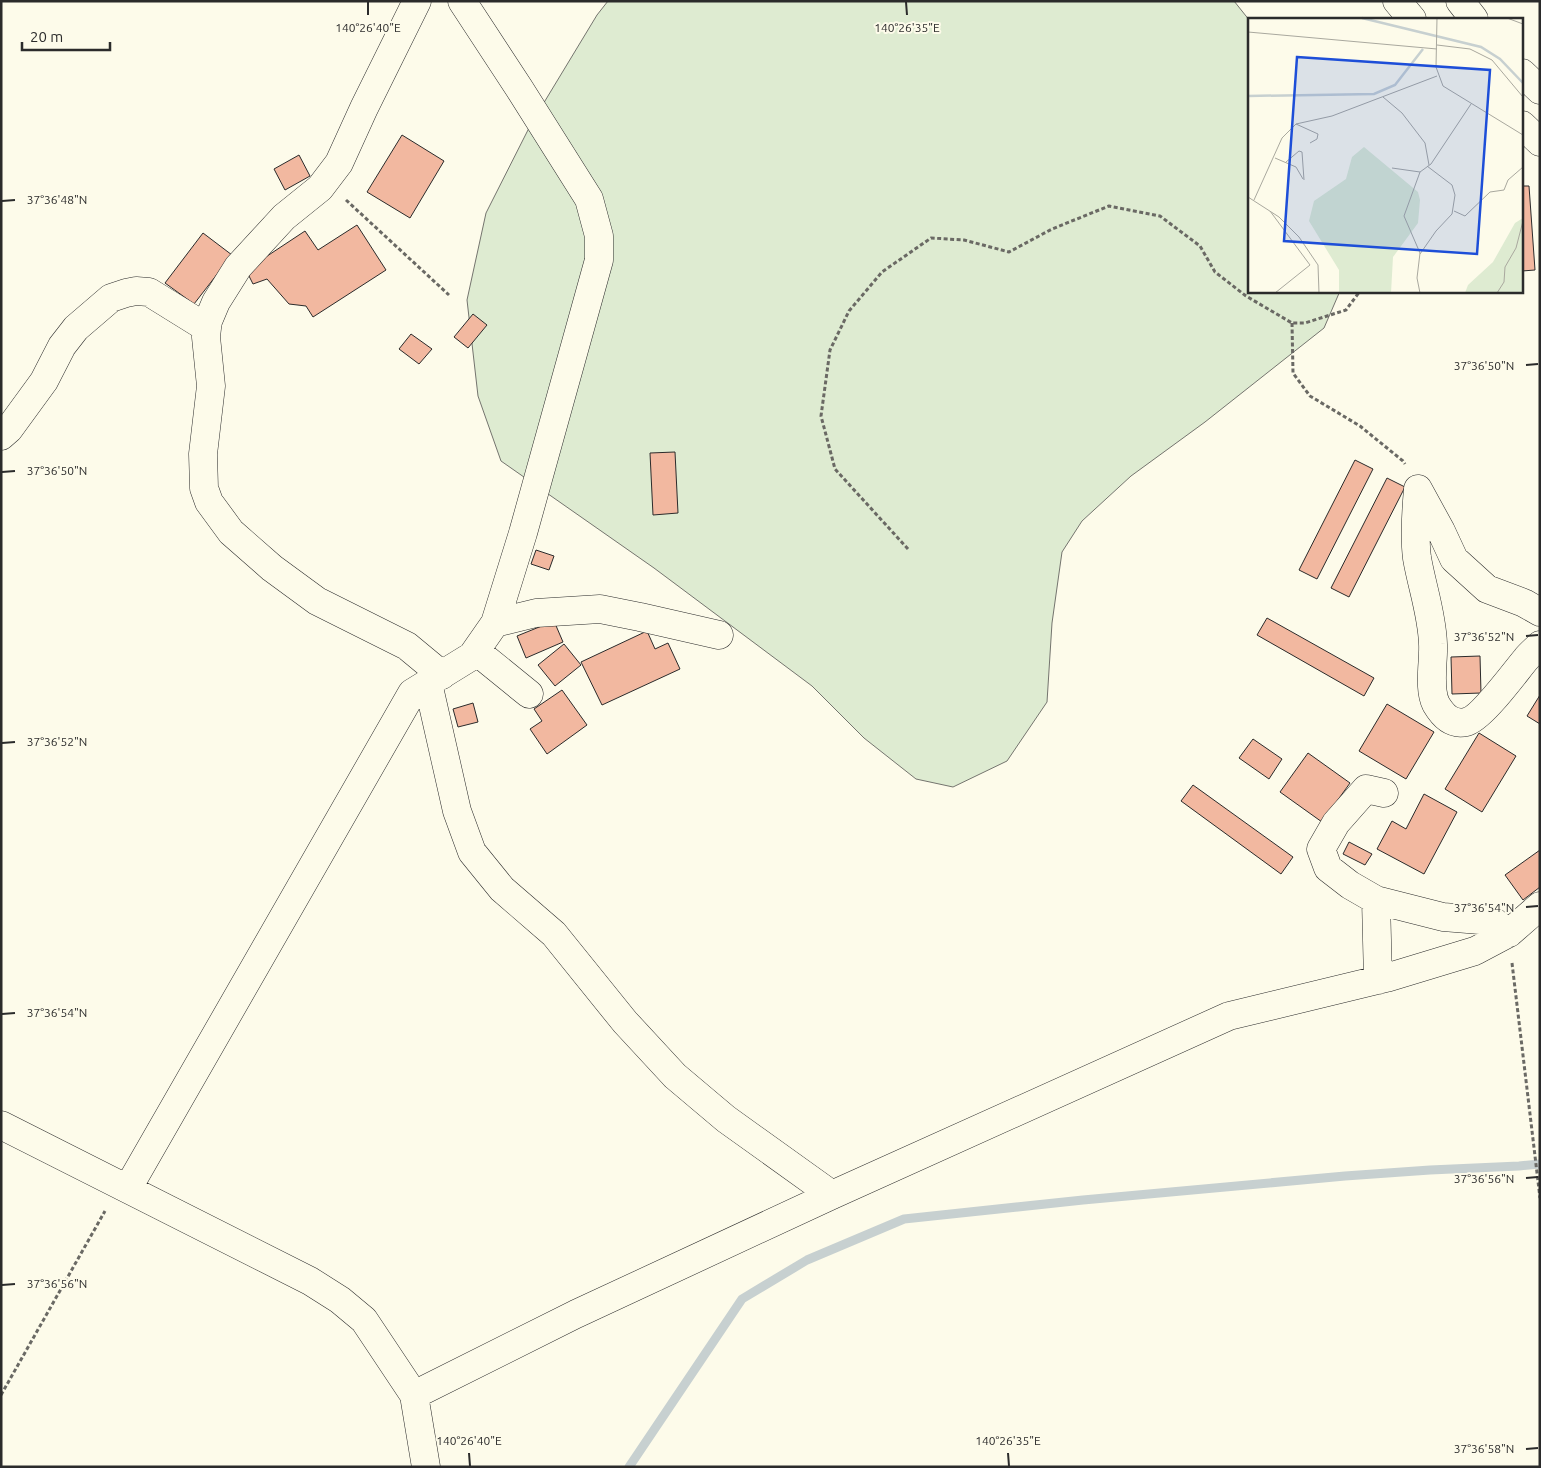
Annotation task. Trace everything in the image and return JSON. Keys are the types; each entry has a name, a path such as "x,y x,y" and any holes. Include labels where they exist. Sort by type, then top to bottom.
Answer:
{"street":[{"path":"417,1 339,163 320,188 284,217 238,267 216,302 207,328 211,386 203,454 204,488 209,502 231,532 272,568 317,601 406,646 435,679 457,811 472,852 502,889 554,934 625,1022 675,1076 726,1119 832,1195"},
{"path":"124,1186 412,693 472,656 495,623 523,533 599,260 599,236 589,199 462,1"},
{"path":"1397,1 1411,18"},
{"path":"1460,1 1473,18"},
{"path":"1524,75 1540,90"},
{"path":"1524,127 1540,142"},
{"path":"1,436 9,429 44,381 62,346 76,328 111,298 126,292 149,292 207,328"},
{"path":"1418,489 1454,559 1487,589 1540,612"},
{"path":"1418,489 1416,516 1417,557 1429,608 1433,644 1432,680 1436,703 1444,715 1451,721 1464,722 1471,720 1496,696 1527,657 1540,645"},
{"path":"495,623 536,613 600,609 640,616 719,635"},
{"path":"476,651 529,694"},
{"path":"1384,793 1366,789 1336,823 1321,849 1328,868 1350,885 1376,900 1443,917 1493,921 1509,933"},
{"path":"1376,900 1378,980"},
{"path":"414,1395 576,1314 832,1195 1229,1016 1378,980 1475,951 1509,933 1540,906"},
{"path":"1,1125 310,1281 340,1300 364,1320 414,1395 426,1467"}],"path":[{"path":"326,180 449,295"},
{"path":"908,548 835,469 821,416 830,350 849,311 882,272 931,238 964,240 1010,252 1052,229 1109,206 1160,216 1200,246 1215,272 1246,296 1292,323 1305,323 1346,310 1359,292"},
{"path":"1292,323 1293,373 1310,396 1360,426 1404,461 1418,489"},
{"path":"1509,933 1540,1198"},
{"path":"1,1395 124,1186"}],"green space":[{"path":"608,1 1234,1 1248,18 1248,292 1340,292 1324,328 1205,422 1131,476 1082,521 1062,552 1052,623 1047,702 1007,761 953,787 916,779 864,738 812,686 654,568 501,461 478,396 467,300 486,213 531,124 597,15"}],"building":[{"path":"402,135 444,161 410,218 367,192"},
{"path":"299,155 310,176 285,190 274,169"},
{"path":"1524,186 1529,186 1535,270 1524,271"},
{"path":"357,225 386,270 313,317 306,306 289,304 267,279 253,284 246,270 305,231 318,250"},
{"path":"203,233 232,255 194,304 165,283"},
{"path":"473,314 487,325 468,348 454,337"},
{"path":"411,334 432,349 419,364 399,349"},
{"path":"675,452 678,513 653,515 650,453"},
{"path":"1355,460 1373,469 1317,579 1299,570"},
{"path":"1387,478 1405,487 1349,597 1331,588"},
{"path":"536,550 554,556 549,570 531,564"},
{"path":"1267,618 1374,678 1364,696 1257,635"},
{"path":"554,621 563,642 526,658 517,636"},
{"path":"647,631 655,649 668,643 680,669 602,705 581,662"},
{"path":"564,644 581,665 555,686 538,665"},
{"path":"1480,656 1481,693 1452,694 1451,657"},
{"path":"562,690 587,725 547,754 530,729 542,721 534,709"},
{"path":"1540,695 1540,724 1527,716"},
{"path":"473,703 478,722 458,727 453,709"},
{"path":"1387,704 1434,732 1406,779 1359,751"},
{"path":"1479,733 1516,756 1482,812 1445,789"},
{"path":"1253,739 1282,759 1269,779 1239,758"},
{"path":"1308,753 1350,783 1322,822 1280,792"},
{"path":"1193,785 1293,857 1281,874 1181,801"},
{"path":"1424,794 1457,812 1424,874 1377,849 1392,821 1406,829"},
{"path":"1349,842 1372,854 1365,865 1343,854"},
{"path":"1540,850 1540,887 1523,900 1505,875"}],"waterway":[{"path":"629,1467 742,1299 807,1260 904,1219 1083,1200 1345,1176 1540,1164"}]}
